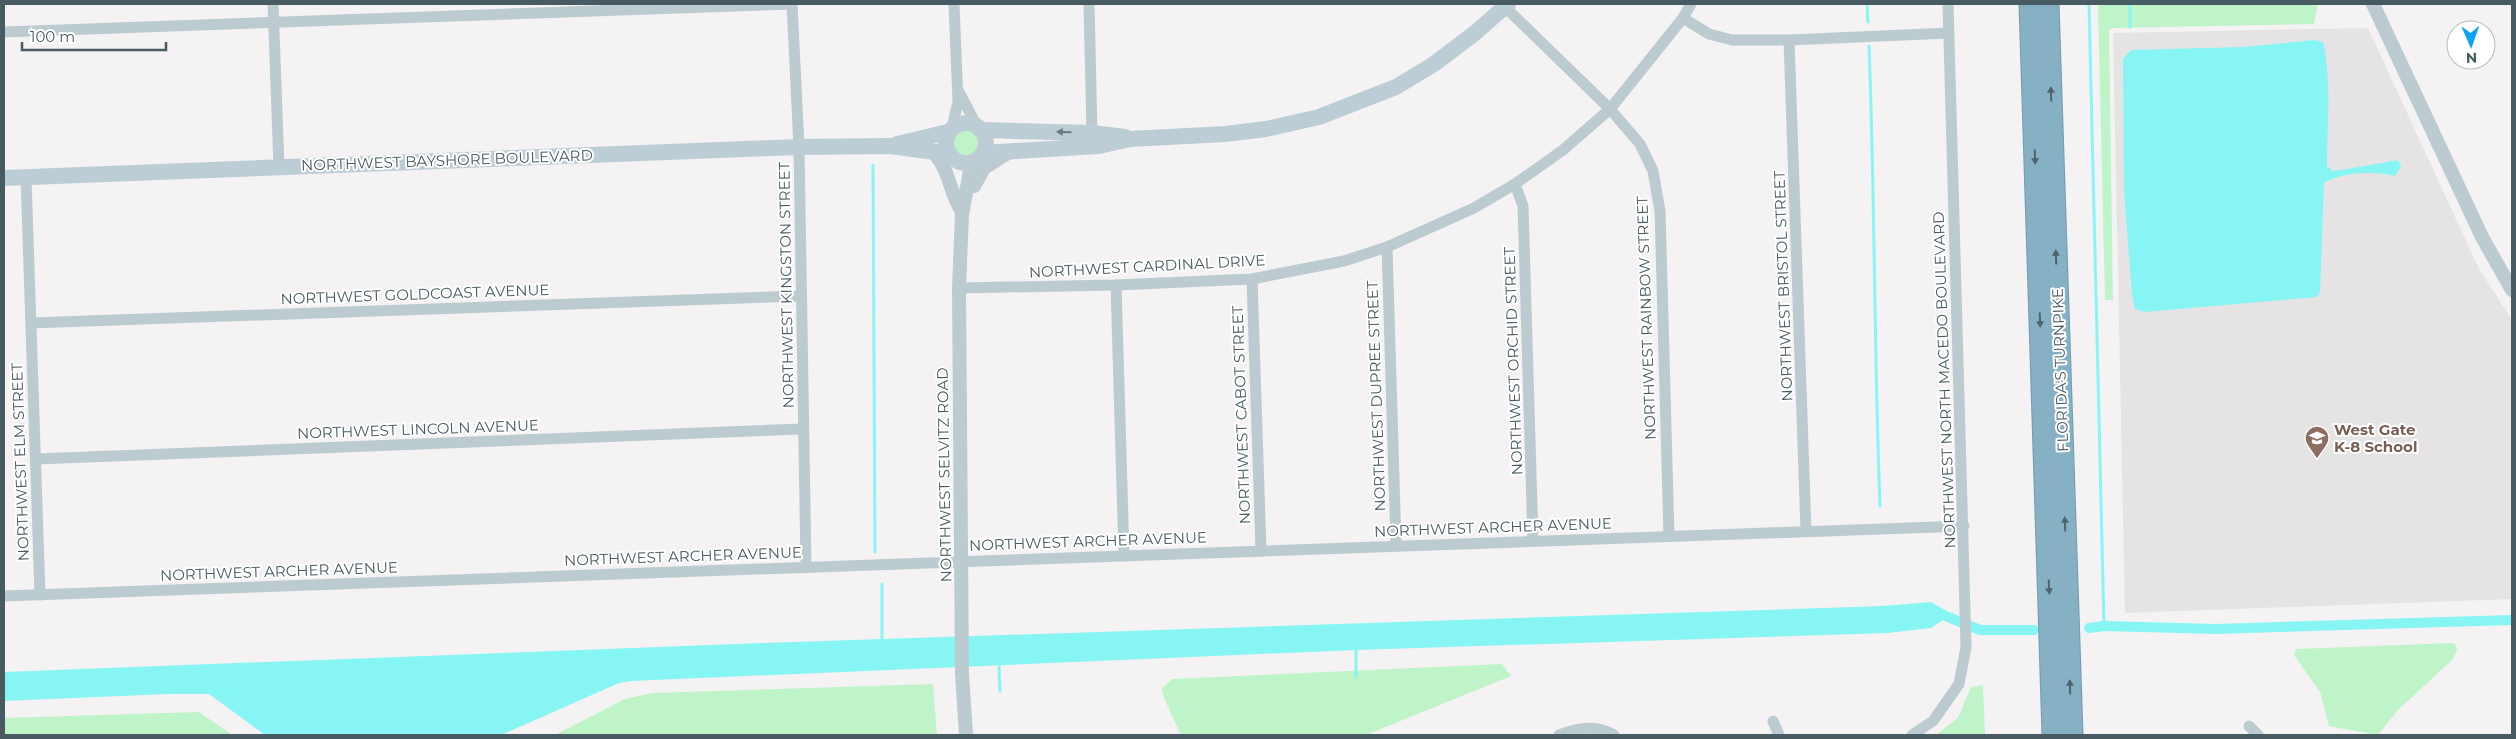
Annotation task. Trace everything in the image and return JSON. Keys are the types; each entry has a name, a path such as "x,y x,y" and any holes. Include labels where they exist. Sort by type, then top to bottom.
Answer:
{"highway":[{"name":"FLORIDA'S TURNPIKE","path":"2030,4 2053,735"},
{"name":"FLORIDA'S TURNPIKE","path":"2048,4 2072,735"}],"main road":[{"path":"1130,139 1092,133 979,128 967,123 950,130 945,155 967,163 980,156 1009,151 1099,146 1130,139 1226,134 1266,129 1327,114 1396,87 1441,59 1506,5"},
{"path":"979,128 986,140 980,156"},
{"name":"NORTHWEST BAYSHORE BOULEVARD","path":"890,146 950,130"},
{"name":"NORTHWEST BAYSHORE BOULEVARD","path":"4,178 799,147 890,146 945,155"}],"street":[{"path":"273,4 278,167"},
{"path":"4,32 791,4"},
{"name":"NORTHWEST KINGSTON STREET","path":"791,4 799,147 802,429 806,566"},
{"path":"950,130 958,88 954,4"},
{"path":"1089,4 1092,133"},
{"name":"NORTHWEST CARDINAL DRIVE","path":"959,288 1116,285 1252,278 1344,261 1387,247 1474,208 1515,184 1563,150 1610,109 1683,18 1691,4"},
{"name":"NORTHWEST NORTH MACEDO BOULEVARD","path":"1912,735 1932,721 1959,684 1966,647 1948,4"},
{"path":"2373,4 2482,237 2512,290"},
{"name":"NORTHWEST RAINBOW STREET","path":"1506,5 1610,109 1640,144 1653,171 1660,211 1669,536"},
{"path":"1683,18 1709,34 1732,40 1789,40 1949,33"},
{"name":"NORTHWEST BRISTOL STREET","path":"1789,40 1806,531"},
{"path":"958,88 979,128"},
{"path":"962,211 984,168 1009,151"},
{"name":"NORTHWEST SELVITZ ROAD","path":"945,155 962,211"},
{"name":"NORTHWEST SELVITZ ROAD","path":"966,735 962,674 959,288 962,211 970,171 980,156"},
{"name":"NORTHWEST ELM STREET","path":"26,178 40,595"},
{"name":"NORTHWEST ORCHID STREET","path":"1515,184 1523,206 1533,540"},
{"name":"NORTHWEST DUPREE STREET","path":"1387,247 1396,545"},
{"name":"NORTHWEST CABOT STREET","path":"1252,278 1261,550"},
{"path":"1116,285 1124,555"},
{"name":"NORTHWEST GOLDCOAST AVENUE","path":"31,323 801,296"},
{"name":"NORTHWEST LINCOLN AVENUE","path":"36,459 802,429"},
{"name":"NORTHWEST ARCHER AVENUE","path":"4,596 962,560 1964,526"},
{"path":"1773,721 1780,735"},
{"path":"2249,726 2258,735"},
{"path":"1559,735 1588,727 1603,730 1614,735"}],"shaded area":[{"name":"West Gate K-8 School","path":"2368,28 2479,269 2512,320 2512,599 2125,613 2113,33"}],"green space":[{"path":"2098,4 2318,4 2314,24 2113,28 2109,30 2113,300 2105,300"},
{"path":"966,131 974,135 978,143 974,151 966,155 958,151 954,143 958,135"},
{"path":"2452,643 2456,645 2457,650 2453,659 2397,711 2378,735 2329,726 2320,692 2294,655 2296,649"},
{"path":"1502,664 1511,676 1366,735 1181,735 1162,689 1172,679"},
{"path":"933,684 937,735 555,735 625,699 652,693"},
{"path":"1983,685 1985,735 1936,735 1958,718 1971,687"},
{"path":"199,712 232,735 4,735 4,718"}],"water":[{"path":"2315,40 2323,42 2326,57 2328,104 2327,166 2333,171 2398,160 2401,167 2395,176 2378,173 2359,174 2331,179 2324,183 2320,292 2317,297 2145,312 2135,309 2132,295 2124,192 2123,59 2131,50 2243,47"},
{"path":"1931,602 1952,614 1931,628 1888,633 1356,650 631,681 619,683 501,735 265,735 209,694 4,701 4,672 763,643 1883,606"}],"waterway":[{"path":"1867,4 1868,22"},
{"path":"2089,4 2104,626"},
{"path":"2130,4 2130,27"},
{"path":"1869,46 1880,506"},
{"path":"873,165 875,552"},
{"path":"882,584 882,644"},
{"path":"1936,612 1980,630 2034,630"},
{"path":"2089,628 2104,626 2216,629 2512,620"},
{"path":"1356,650 1356,677"},
{"path":"999,667 1000,691"}],"place":[{"name":"West Gate K-8 School","path":"2317,459"}]}
